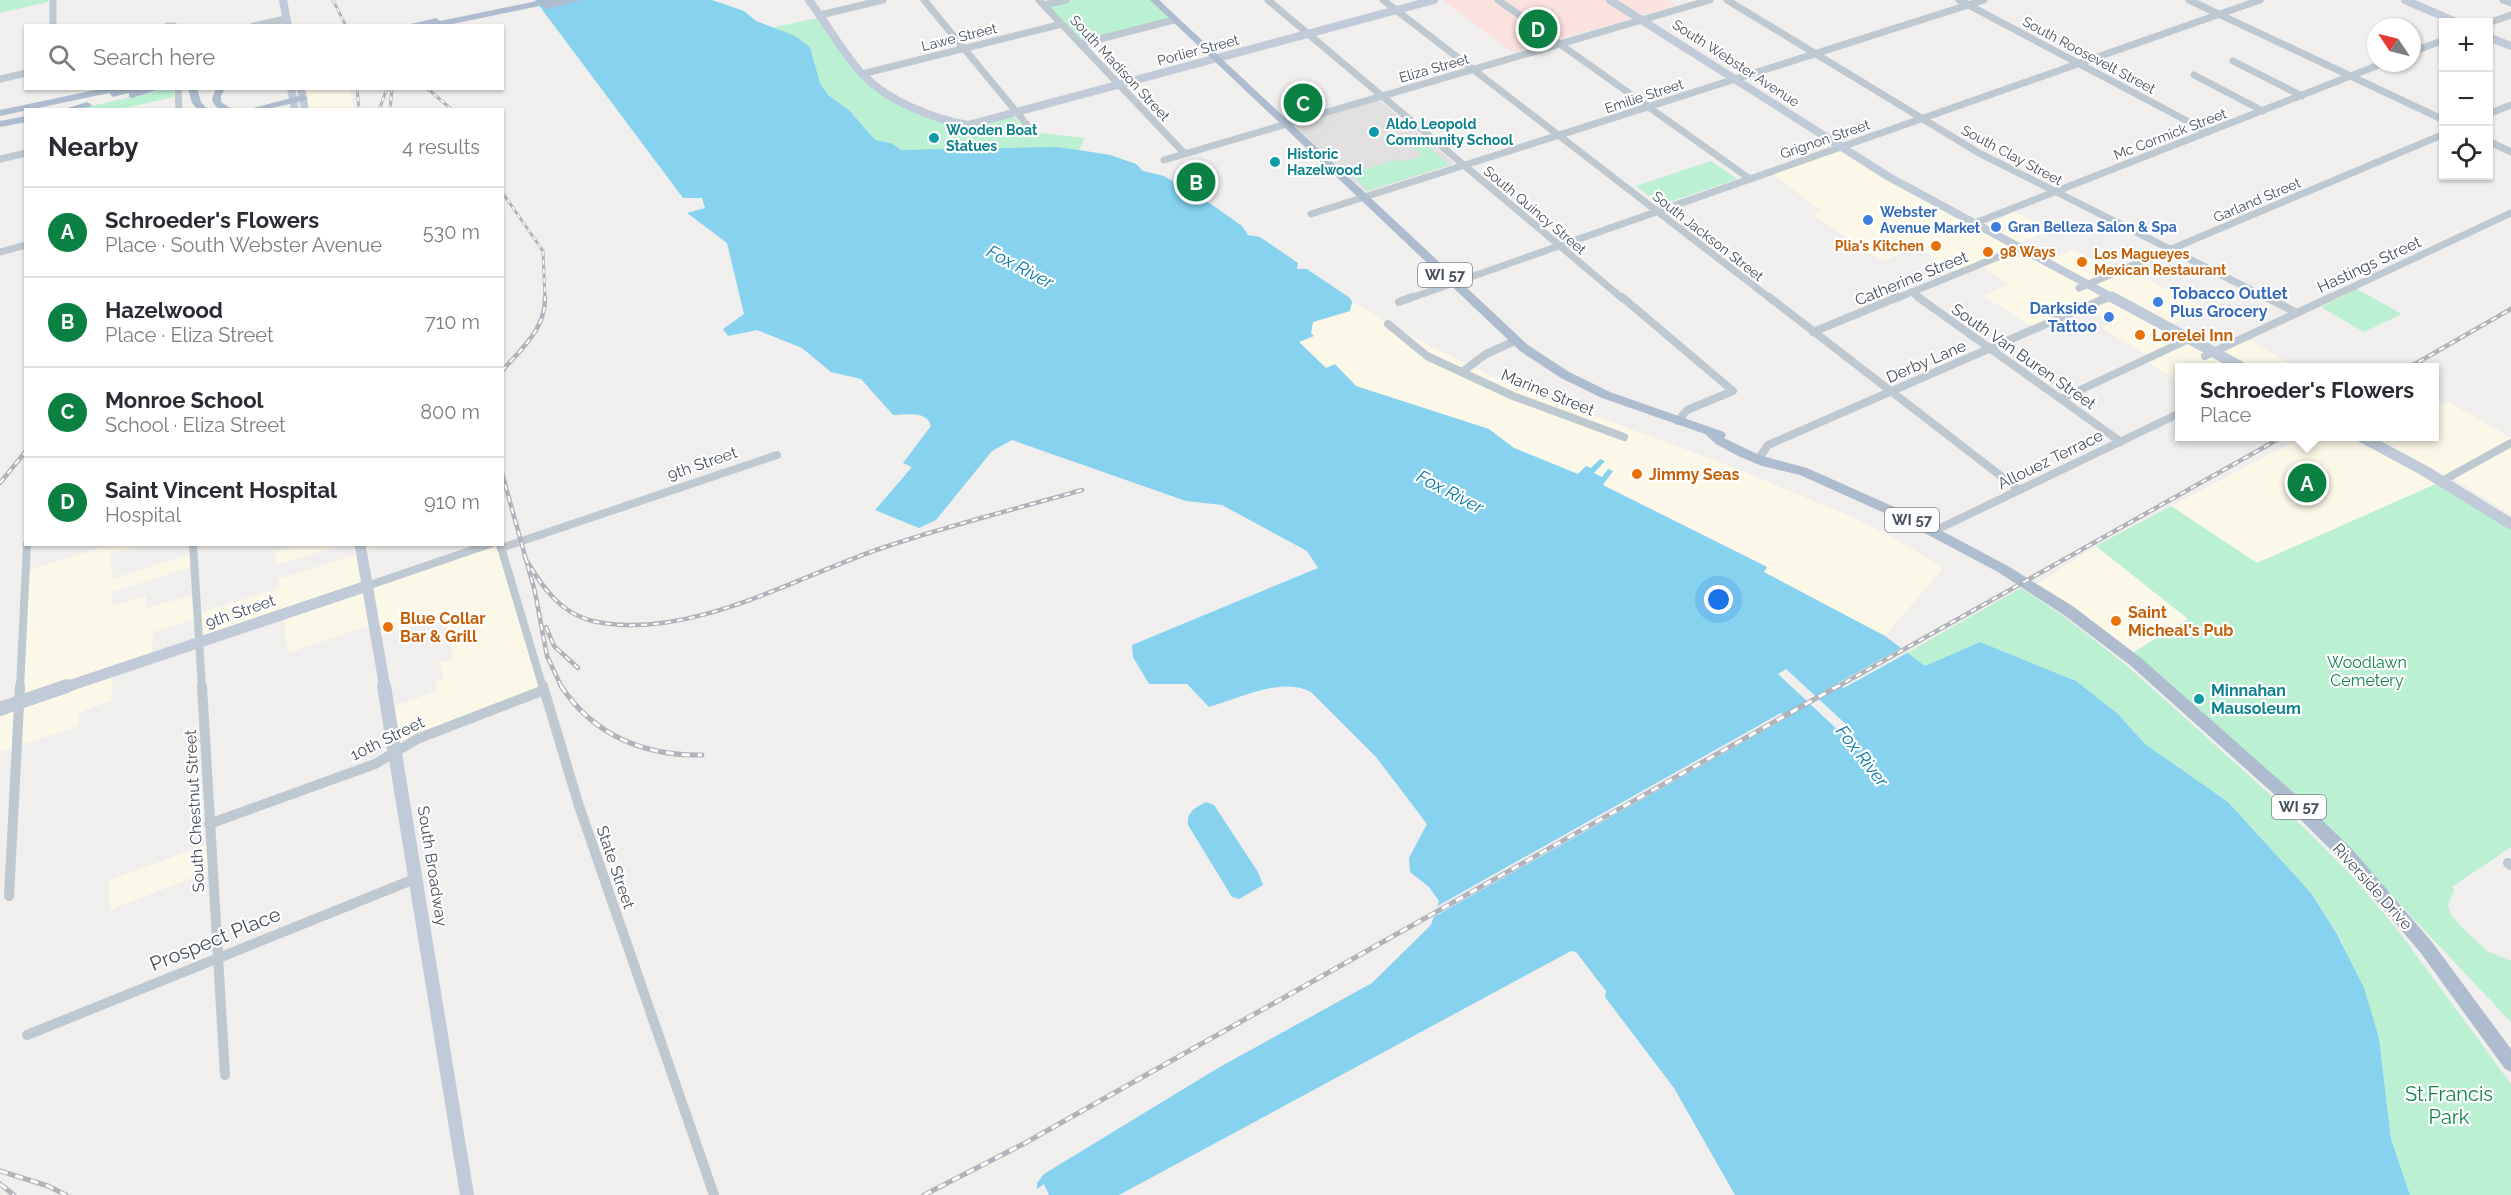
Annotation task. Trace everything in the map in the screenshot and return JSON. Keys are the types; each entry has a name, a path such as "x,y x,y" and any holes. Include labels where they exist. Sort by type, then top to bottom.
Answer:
{"main road":[{"path":"438,24 554,0"},
{"path":"463,24 578,0"},
{"name":"WI 57","path":"1156,0 1174,20 1515,341 1548,365 1582,384 1711,434 1722,443 1761,454 1787,469 1803,471 1934,531"},
{"path":"420,24 471,17"},
{"path":"0,104 70,90"},
{"path":"31,108 112,90"},
{"path":"46,108 131,90"},
{"path":"72,108 150,90"},
{"path":"193,90 197,103 202,108"},
{"path":"255,108 281,99 289,90"},
{"path":"219,92 218,104 225,108"},
{"path":"259,108 298,102"},
{"path":"273,108 298,102"},
{"path":"278,108 298,102"},
{"path":"0,115 24,110"},
{"path":"0,115 24,112"},
{"path":"0,124 24,119"},
{"name":"Riverside Drive","path":"1934,531 2044,593 2136,662 2325,833 2400,915 2511,1063"}],"street":[{"path":"53,0 53,24"},
{"path":"283,0 286,23"},
{"path":"810,0 862,74"},
{"path":"820,15 883,0"},
{"path":"924,0 1033,132"},
{"path":"1042,3 1066,0"},
{"name":"South Quincy Street","path":"1268,0 1732,391 1687,410 1678,421"},
{"name":"South Jackson Street","path":"1383,0 2019,490"},
{"name":"Porlier Street","path":"862,74 875,86 903,102 950,122 968,125 1434,0"},
{"path":"1498,0 1750,179"},
{"name":"Eliza Street","path":"1164,160 1710,0"},
{"name":"South Clay Street","path":"1727,0 1979,153 2297,313"},
{"name":"South Roosevelt Street","path":"1959,0 2208,132"},
{"name":"Emilie Street","path":"1311,214 1984,0"},
{"path":"2189,0 2439,118"},
{"name":"Grignon Street","path":"1399,302 2260,0"},
{"path":"2405,0 2447,18"},
{"path":"2503,0 2511,3"},
{"name":"South Webster Avenue","path":"1613,1 1837,147 1880,180 1969,225 2209,354 2231,363"},
{"name":"South Madison Street","path":"1042,3 1184,153"},
{"path":"2493,21 2511,15"},
{"path":"1080,44 1174,20"},
{"name":"Lawe Street","path":"862,74 1062,24"},
{"path":"2493,39 2511,46"},
{"path":"2421,49 2439,42"},
{"path":"2233,61 2302,96"},
{"name":"Mc Cormick Street","path":"1969,225 2367,69"},
{"path":"0,79 24,74"},
{"path":"2194,75 2263,111"},
{"path":"178,90 179,108"},
{"path":"2493,112 2511,105"},
{"name":"Garland Street","path":"2083,286 2439,136"},
{"path":"2493,143 2511,152"},
{"path":"0,159 24,153"},
{"name":"Hastings Street","path":"2209,354 2511,213"},
{"path":"0,252 24,246"},
{"name":"Catherine Street","path":"1813,332 2016,250"},
{"name":"South Van Buren Street","path":"1911,292 2121,442"},
{"name":"Derby Lane","path":"1761,454 1768,445 2105,298"},
{"name":"Marine Street","path":"1388,324 1416,349 1462,372 1513,396 1624,437"},
{"name":"Marine Street","path":"1462,372 1486,354 1515,341"},
{"path":"2061,399 2185,341"},
{"name":"South Webster Avenue","path":"2209,354 2221,363"},
{"name":"Allouez Terrace","path":"1934,531 2175,415"},
{"path":"2370,441 2446,479 2511,524"},
{"path":"2381,441 2511,515"},
{"path":"2446,479 2511,443"},
{"name":"9th Street","path":"504,544 777,455"},
{"path":"9,896 28,546"},
{"name":"South Chestnut Street","path":"193,546 225,1075"},
{"name":"South Broadway","path":"360,546 417,878 467,1195"},
{"name":"9th Street","path":"0,709 367,586 497,546"},
{"name":"State Street","path":"497,546 579,806 714,1195"},
{"name":"10th Street","path":"209,824 375,764 395,750 544,690"},
{"name":"Prospect Place","path":"27,1035 417,878"}],"shaded area":[{"path":"1442,0 1668,0 1677,5 1513,53"},
{"path":"298,90 350,90 353,108 301,108"},
{"path":"1379,100 1453,164 1366,192 1294,126"},
{"path":"1841,146 2046,262 2073,249 2116,272 2128,270 2206,309 2170,326 2236,363 2175,363 2175,380 2145,360 2150,357 2102,328 2112,322 2086,308 2037,329 1983,296 2008,284 1980,265 1956,274 1918,247 1882,261 1813,215 1821,211 1770,172"},
{"path":"2014,212 2052,230 2017,244 1983,226"},
{"path":"1352,302 1432,347 1504,382 1730,466 1845,514 1887,534 1943,568 1885,636 1763,572 1767,566 1602,485 1613,472 1602,477 1593,473 1605,461 1600,459 1591,468 1583,469 1578,474 1514,448 1489,429 1356,386 1350,378 1326,368 1299,342 1313,337 1311,334 1313,322 1350,311"},
{"path":"2248,340 2288,363 2241,363 2224,354 2229,348"},
{"path":"2449,402 2511,438 2511,515 2451,477 2257,563 2171,506 2295,441 2439,441 2439,405"},
{"path":"108,546 140,546 111,553 112,579 193,553 194,566 112,592 112,606 146,596 146,608 196,594 197,614 279,588 279,579 361,553 367,585 487,546 500,546 544,690 395,750 388,708 437,691 435,682 444,678 439,663 454,658 444,615 376,638 373,624 288,653 283,614 199,642 197,618 153,632 152,658 113,671 112,700 79,713 79,726 0,752 0,709 19,703 25,571"},
{"path":"295,546 340,546 277,565 275,552"},
{"path":"360,546 382,546 361,553"},
{"path":"2096,546 2188,619 2132,653 2033,587"},
{"path":"211,843 212,870 110,910 110,880"}],"green space":[{"path":"0,0 49,0 0,13"},
{"path":"1066,0 1154,0 1174,20 1080,44 1044,5"},
{"path":"817,18 859,76 940,122 962,127 1013,116 1031,135 1040,133 1085,138 1079,150 1017,148 905,152 869,160 891,143 875,140 849,110 828,95 820,83 810,47 771,28"},
{"path":"162,90 173,90 174,97 124,108 83,108"},
{"path":"1420,140 1450,165 1367,191 1351,174 1397,159 1401,162 1423,156 1409,144"},
{"path":"1711,161 1737,179 1661,205 1636,186"},
{"path":"2357,289 2402,314 2364,332 2321,307"},
{"name":"Woodlawn Cemetery","path":"2445,480 2511,522 2511,847 2452,887 2454,890 2448,905 2450,913 2463,929 2489,952 2511,961 2511,1022 2327,827 2132,653 2188,619 2096,546 2171,506 2257,563"},
{"name":"St.Francis Park","path":"2021,588 2062,615 2126,665 2274,798 2354,878 2400,933 2511,1084 2511,1195 2410,1195 2391,1139 2379,1038 2363,988 2338,934 2311,893 2228,802 2145,744 2118,714 2075,681 1980,642 1925,666 1907,653"}],"water":[{"name":"Fox River","path":"535,0 712,0 744,11 756,21 795,36 810,47 820,83 828,95 849,110 875,140 891,143 901,150 1055,147 1110,155 1136,164 1143,171 1164,176 1184,188 1183,191 1211,204 1242,226 1248,235 1260,237 1298,263 1297,269 1307,269 1350,298 1352,302 1350,311 1313,322 1311,333 1314,336 1299,342 1326,368 1335,364 1356,386 1489,429 1514,448 1578,474 1586,466 1591,468 1600,459 1605,461 1594,473 1602,477 1608,469 1613,471 1603,485 1767,567 1764,572 1885,636 1925,666 1980,642 2076,681 2118,714 2145,744 2228,802 2311,893 2337,934 2364,988 2379,1038 2391,1139 2410,1195 1735,1195 1674,1088 1605,997 1606,991 1576,952 1571,951 1119,1195 1049,1195 1044,1184 1037,1189 1037,1183 1044,1174 1218,1068 1372,983 1431,925 1439,901 1429,887 1410,872 1409,858 1427,824 1376,757 1311,692 1287,686 1260,690 1209,707 1187,684 1149,684 1133,657 1132,645 1318,568 1307,551 1222,505 1186,501 1012,440 992,451 936,520 919,528 875,510 912,467 903,463 931,426 929,421 915,414 893,415 861,379 831,372 802,348 757,330 728,336 723,329 744,314 727,243 687,213 705,208 702,198 683,198"},
{"path":"1206,802 1214,805 1258,872 1263,885 1239,899 1232,897 1188,825 1190,813"}],"pier":[{"path":"1901,648 1907,653 1844,688 1838,683"},
{"path":"1786,669 1849,727 1840,732 1778,674"},
{"path":"1781,713 1786,718 1430,919 1434,908"}],"railway":[{"path":"333,0 345,24"},
{"path":"357,90 359,108"},
{"path":"380,108 386,90"},
{"path":"390,108 392,90"},
{"path":"429,90 450,108"},
{"path":"504,195 543,251 545,298"},
{"path":"504,369 537,329 545,298"},
{"path":"2417,363 2511,309"},
{"path":"1835,688 2275,441"},
{"path":"0,483 24,453"},
{"path":"504,480 526,560"},
{"path":"526,560 554,598 573,613 584,618 597,622 633,625 670,622 707,614 744,602 851,559 909,539 1082,490"},
{"path":"526,560 535,592 547,656 561,686"},
{"path":"546,627 554,646 578,668"},
{"path":"561,686 589,718 622,740 661,752 702,755"},
{"path":"924,1195 1025,1143 1838,686"},
{"path":"0,1171 48,1186 66,1195"},
{"path":"0,1184 14,1195"}],"place":[{"name":"Saint Vincent Hospital","path":"1538,29"},
{"name":"Monroe School","path":"1303,103"},
{"name":"Aldo Leopold Community School","path":"1374,132"},
{"name":"Wooden Boat Statues","path":"934,138"},
{"name":"Historic Hazelwood","path":"1275,162"},
{"name":"Hazelwood","path":"1196,182"},
{"name":"Webster Avenue Market","path":"1868,220"},
{"name":"Gran Belleza Salon & Spa","path":"1996,227"},
{"name":"Plia's Kitchen","path":"1936,246"},
{"name":"98 Ways","path":"1988,252"},
{"name":"Los Magueyes Mexican Restaurant","path":"2082,262"},
{"name":"Tobacco Outlet Plus Grocery","path":"2158,302"},
{"name":"Darkside Tattoo","path":"2109,317"},
{"name":"Lorelei Inn","path":"2140,335"},
{"name":"Jimmy Seas","path":"1637,474"},
{"name":"Schroeder's Flowers","path":"2307,483"},
{"name":"Saint Micheal's Pub","path":"2116,621"},
{"name":"Blue Collar Bar & Grill","path":"388,627"},
{"name":"Minnahan Mausoleum","path":"2199,699"}]}
